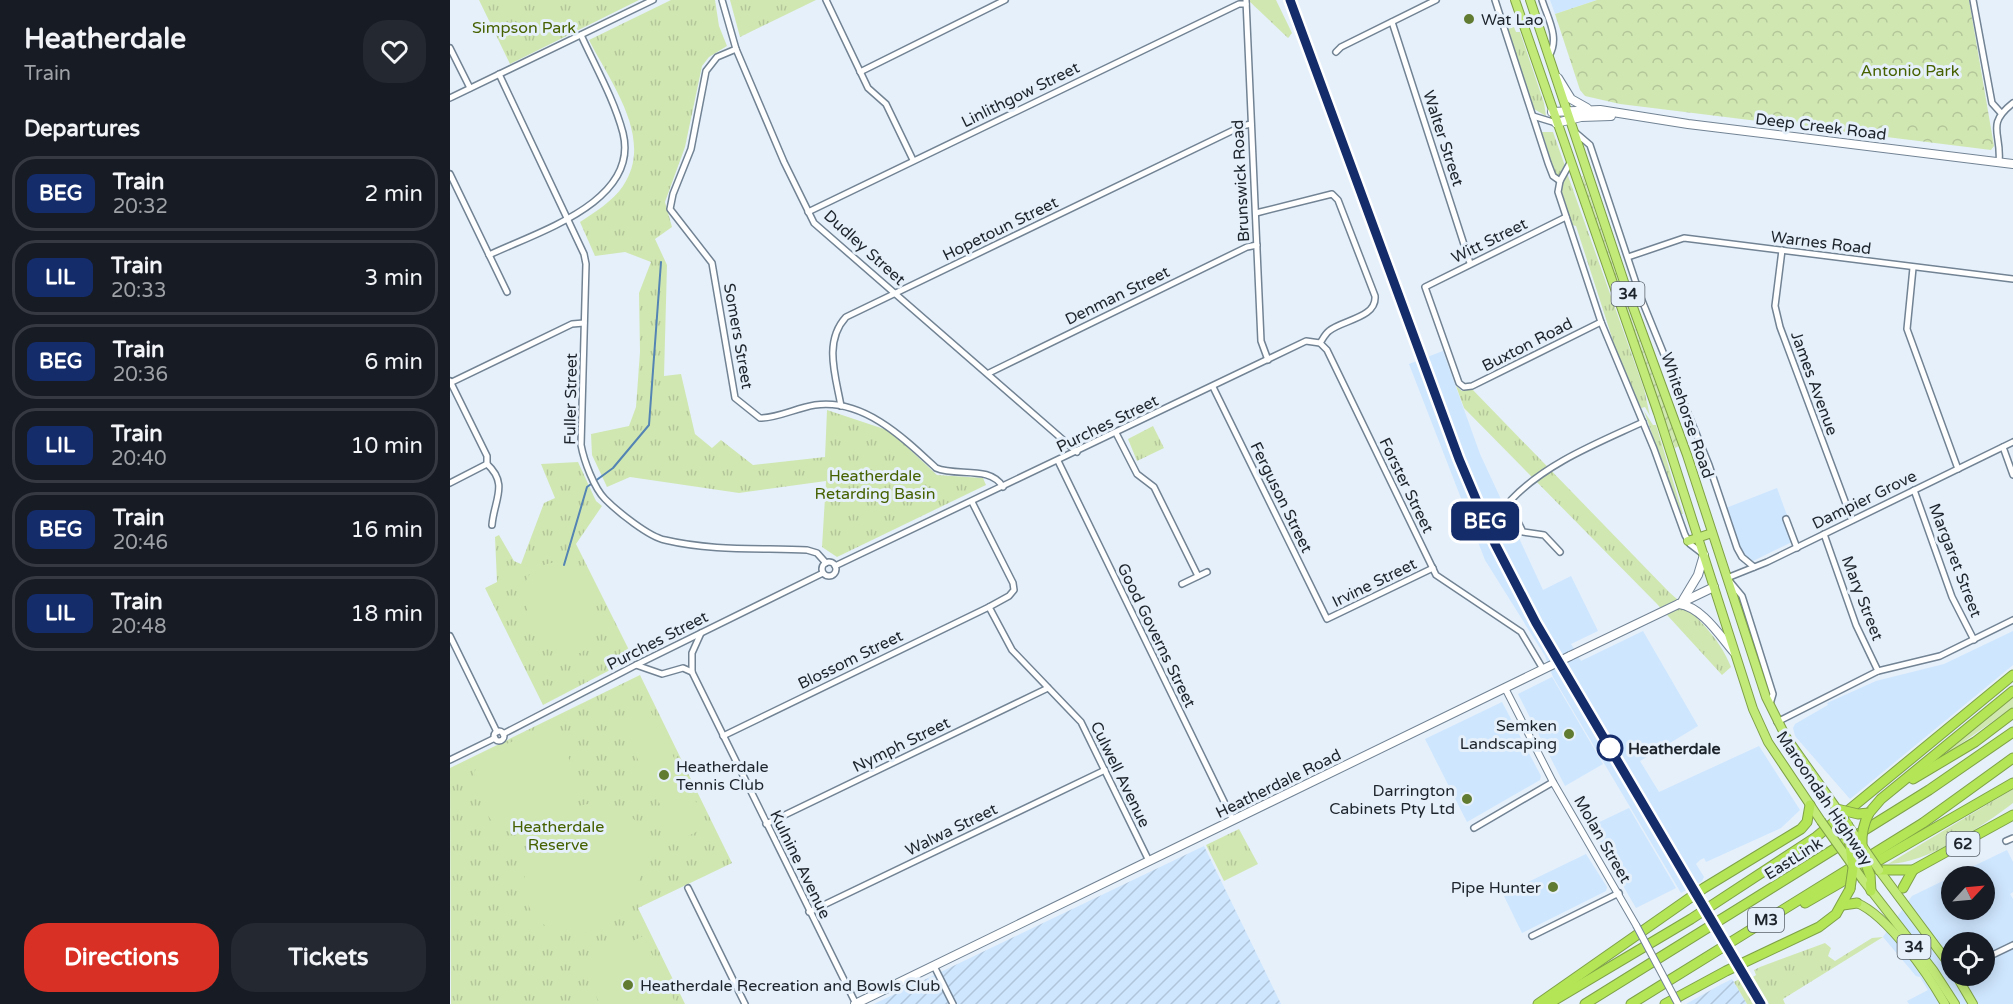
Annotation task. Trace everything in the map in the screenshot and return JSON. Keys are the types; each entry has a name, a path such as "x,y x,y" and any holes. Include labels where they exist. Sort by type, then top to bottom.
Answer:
{"highway":[{"name":"Whitehorse Road","path":"1515,0 1714,586"},
{"name":"Whitehorse Road","path":"1530,0 1727,578"},
{"path":"1688,541 1712,533"},
{"path":"1714,586 1727,578"},
{"name":"Maroondah Highway","path":"1727,578 1777,722 1861,844"},
{"name":"Maroondah Highway","path":"1714,586 1761,729 1786,771 1842,851"},
{"path":"1548,1004 1718,902 1816,837 2013,675"},
{"path":"1898,787 2013,691"},
{"path":"1871,891 1870,873 1861,844 1862,829 1869,813 1881,798 1956,754 2013,713"},
{"name":"EastLink","path":"1585,1004 1929,790 2013,732"},
{"name":"M3","path":"1631,1004 1923,823 2013,758"},
{"path":"1651,991 2013,783"},
{"path":"1538,1004 1704,888 1802,829 1807,822 1810,805"},
{"path":"1837,809 1858,814 1869,813"},
{"name":"62","path":"1870,873 1913,870 2013,816"},
{"path":"1665,1004 1726,971 1819,927 1843,905 1850,889 1853,863 1847,824"},
{"path":"1842,851 1853,863 1870,873"},
{"name":"Maroondah Highway","path":"1853,863 1870,873 1903,902 1941,953"},
{"path":"1903,902 1903,888 1913,870"},
{"name":"Maroondah Highway","path":"1871,891 1933,970 1955,1004"},
{"path":"1843,905 1857,903 1865,906 1890,931 1928,978 1945,1004"},
{"path":"1963,986 1973,1004"}],"main road":[{"path":"1554,71 1571,99 1587,108"},
{"name":"Deep Creek Road","path":"1552,112 1587,108 1625,116 2013,164"},
{"name":"Deep Creek Road","path":"1556,123 1598,116 1625,116"},
{"path":"1704,555 1698,575 1679,603 1688,605 1698,612 1735,653"},
{"name":"Heatherdale Road","path":"856,1004 1714,586"}],"street":[{"path":"450,98 653,0"},
{"name":"Dudley Street","path":"722,0 736,49 814,223 1077,452"},
{"path":"826,0 868,88 886,104 913,160"},
{"path":"860,72 1005,0"},
{"path":"1336,52 1341,46 1436,0"},
{"path":"1495,0 1553,176 1560,181"},
{"name":"Whitehorse Road","path":"1542,0 1554,40 1549,56"},
{"path":"1973,0 1992,103 2001,113"},
{"name":"Brunswick Road","path":"1246,2 1261,341 1268,360"},
{"name":"Linlithgow Street","path":"808,212 1246,2"},
{"name":"Walter Street","path":"1392,22 1470,263"},
{"path":"489,255 596,202 606,193 621,167 624,151 620,122 581,35"},
{"path":"450,48 470,88"},
{"name":"Somers Street","path":"736,49 717,57 706,71 691,149 673,194 670,209 712,263 735,398 760,418 814,405 841,406 892,428 936,468 945,471 989,474 997,478 1003,487"},
{"name":"Fuller Street","path":"499,74 584,254 586,264 581,445 590,471 604,498 652,536 664,540 698,546 807,550 817,553 826,563"},
{"path":"1999,162 1996,128 2001,113 2013,103"},
{"path":"1533,116 1556,123"},
{"name":"Hopetoun Street","path":"841,406 831,353 841,323 846,317 1231,131 1251,124"},
{"name":"Whitehorse Road","path":"1575,132 1590,146 1655,334 1709,465 1737,548 1742,557 1754,567"},
{"path":"1570,164 1560,181 1558,192 1601,322 1643,422 1688,541 1704,555"},
{"path":"450,174 507,292"},
{"path":"1256,213 1332,194 1338,200 1375,296 1375,302 1370,310 1328,331 1320,343"},
{"name":"Witt Street","path":"1464,387 1459,383 1425,287 1566,218"},
{"name":"Warnes Road","path":"1628,257 1684,238 2013,279"},
{"name":"Denman Street","path":"989,373 1247,247 1257,245"},
{"name":"James Avenue","path":"1782,250 1775,306 1780,327 1852,520"},
{"path":"1913,268 1907,329 1958,469"},
{"name":"Buxton Road","path":"1464,387 1473,386 1601,322"},
{"path":"492,525 501,488 497,476 487,464 487,456 450,382 572,324 584,323"},
{"name":"Purches Street","path":"500,733 823,573 833,574 835,566 1306,341 1320,343"},
{"name":"Forster Street","path":"1320,343 1327,350 1440,579 1521,632 1543,669"},
{"name":"Ferguson Street","path":"1213,387 1327,619"},
{"path":"1560,552 1544,535 1523,532 1512,510 1511,500 1546,471 1643,422"},
{"path":"1116,433 1137,474 1154,488 1198,576"},
{"name":"Dampier Grove","path":"1727,578 1797,548 2013,442"},
{"path":"2003,447 2013,475"},
{"name":"Good Governs Street","path":"1058,461 1233,820"},
{"path":"450,483 487,464"},
{"name":"Margaret Street","path":"1914,490 1952,597 1974,640"},
{"path":"972,502 1013,583 1014,591 1009,596 989,607"},
{"path":"1786,519 1797,548"},
{"name":"Mary Street","path":"1824,534 1856,625 1878,671"},
{"path":"823,573 822,568 826,563 835,566"},
{"name":"Irvine Street","path":"1327,619 1433,568"},
{"path":"1182,584 1207,572"},
{"name":"Culwell Avenue","path":"989,607 1012,650 1081,722 1149,861"},
{"name":"Blossom Street","path":"723,736 989,607"},
{"path":"1777,722 1878,671 1940,656 2013,620"},
{"path":"636,665 662,674 683,668 692,672 692,652 701,633"},
{"path":"450,636 500,733 495,738 450,760"},
{"name":"Kulnine Avenue","path":"692,672 856,1004"},
{"name":"Nymph Street","path":"766,824 1048,688"},
{"name":"Molan Street","path":"1505,688 1553,782 1618,893 1678,1004"},
{"name":"Walwa Street","path":"809,912 1105,770"},
{"path":"1474,828 1553,782"},
{"path":"2006,841 2013,838"},
{"path":"688,888 745,1004"},
{"path":"1532,936 1618,893"},
{"path":"1995,954 2013,945"},
{"path":"934,966 953,1004"}],"shaded area":[{"path":"1550,0 1597,0 1555,14"},
{"path":"1443,351 1480,454 1543,590 1571,576 1598,631 1571,644 1581,661 1643,631 1698,726 1640,761 1659,792 1759,746 1800,810 1781,828 1706,862 1704,858 1700,860 1696,864 1704,877 1702,881 1681,893 1553,677 1545,656 1485,560 1409,364"},
{"path":"1777,488 1796,540 1753,561 1744,557 1726,508"},
{"path":"2013,631 2013,665 1850,799 1795,736 1793,728 1795,724 1828,705 1827,703 1876,681 1944,664"},
{"path":"1552,677 1603,764 1565,786 1518,694"},
{"path":"1502,702 1541,776 1540,780 1467,822 1425,739"},
{"path":"1629,808 1676,888 1636,908 1589,827"},
{"path":"1204,846 1281,1004 874,1004"},
{"path":"2007,850 2013,862 2013,892 2010,894 2013,899 2013,1004 1909,1004 1907,1001 1928,990 1920,977 1916,976 1883,937 1912,896 1941,882 1941,920 1995,920 1995,866 1974,866"},
{"path":"1586,854 1607,887 1606,891 1522,933 1503,894"},
{"path":"1753,977 1769,1004 1757,1004 1744,983"},
{"path":"1732,979 1747,1004 1686,1004 1720,985"}],"green space":[{"name":"Simpson Park","path":"479,0 639,0 510,64"},
{"name":"Heatherdale Retarding Basin","path":"671,0 715,0 719,26 727,46 709,57 702,66 685,147 665,202 672,227 655,239 667,265 664,376 681,374 695,434 712,448 721,440 753,465 825,457 827,410 890,431 937,475 983,478 986,485 837,557 822,547 826,481 739,493 630,477 607,487 592,455 591,434 629,426 636,407 640,352 639,293 651,262 625,252 595,256 580,222 609,201 623,186 632,168 634,149 632,130 626,111 589,40"},
{"path":"730,0 816,0 740,37"},
{"path":"1248,0 1276,0 1292,33 1288,38"},
{"name":"Antonio Park","path":"1597,0 1969,0 1994,146 1991,150 1620,104 1585,96 1580,90 1555,14"},
{"path":"1514,27 1516,32 1520,32 1544,103 1546,116 1534,109 1508,29"},
{"path":"1542,132 1553,132 1565,166 1559,177 1555,173"},
{"path":"1567,173 1644,389 1650,416 1645,407 1641,408 1616,350 1576,226 1572,225 1561,189"},
{"path":"1582,176 1631,318 1679,446 1675,448 1591,213"},
{"path":"1456,386 1462,391 1472,389 1696,617 1720,645 1731,667 1722,675 1657,604 1464,408"},
{"path":"1644,411 1653,425 1656,425 1683,514 1680,514"},
{"path":"1153,426 1164,448 1137,461 1128,439"},
{"path":"578,462 596,501 602,506 576,544 633,658 543,705 485,588 497,582 495,537 499,535 514,561 521,564 544,503 555,498 541,464"},
{"path":"559,562 571,565 582,575 590,587 595,602 596,633 590,645 580,653 562,655 543,647 531,621 524,595 531,573 542,566"},
{"name":"Heatherdale Reserve","path":"640,675 732,863 638,908 685,1004 451,1004 450,768"},
{"path":"2013,694 2013,707 1948,753 1946,750"},
{"name":"Heatherdale Tennis Club","path":"650,710 708,826 678,841 621,725"},
{"path":"540,735 558,743 570,760 573,781 571,791 560,807 536,823 521,830 509,832 500,829 486,812 474,773 485,757 501,746"},
{"path":"2013,789 2013,803 1954,842 1919,858 1888,864"},
{"path":"601,803 630,815 643,836 644,862 635,889 617,913 595,929 569,934 543,924 532,913 526,899 524,884 526,868 538,838 558,816 579,806"},
{"path":"1239,829 1258,864 1224,881 1206,845"},
{"name":"Heatherdale Recreation and Bowls Club","path":"643,936 676,1004 600,1004 581,966"},
{"path":"1883,937 1783,999 1785,1004 1769,1004 1753,977 1756,975 1754,970 1760,967 1825,943 1831,948 1828,956 1835,961 1872,938"},
{"path":"1741,978 1757,1004 1747,1004 1734,982"}],"waterway":[{"path":"564,565 587,487 613,468 649,425 661,262"}],"railway":[{"path":"1290,0 1459,460 1495,544 1536,623 1761,1004"}],"train":[{"name":"BEG","path":"1290,0 1459,459 1495,544 1536,623 1761,1004"}],"place":[{"name":"Wat Lao","path":"1469,19"},
{"name":"Semken Landscaping","path":"1569,734"},
{"name":"Heatherdale","path":"1610,748"},
{"name":"Heatherdale Tennis Club","path":"664,775"},
{"name":"Darrington Cabinets Pty Ltd","path":"1467,799"},
{"name":"Pipe Hunter","path":"1553,887"},
{"name":"Heatherdale Recreation and Bowls Club","path":"628,985"}]}
